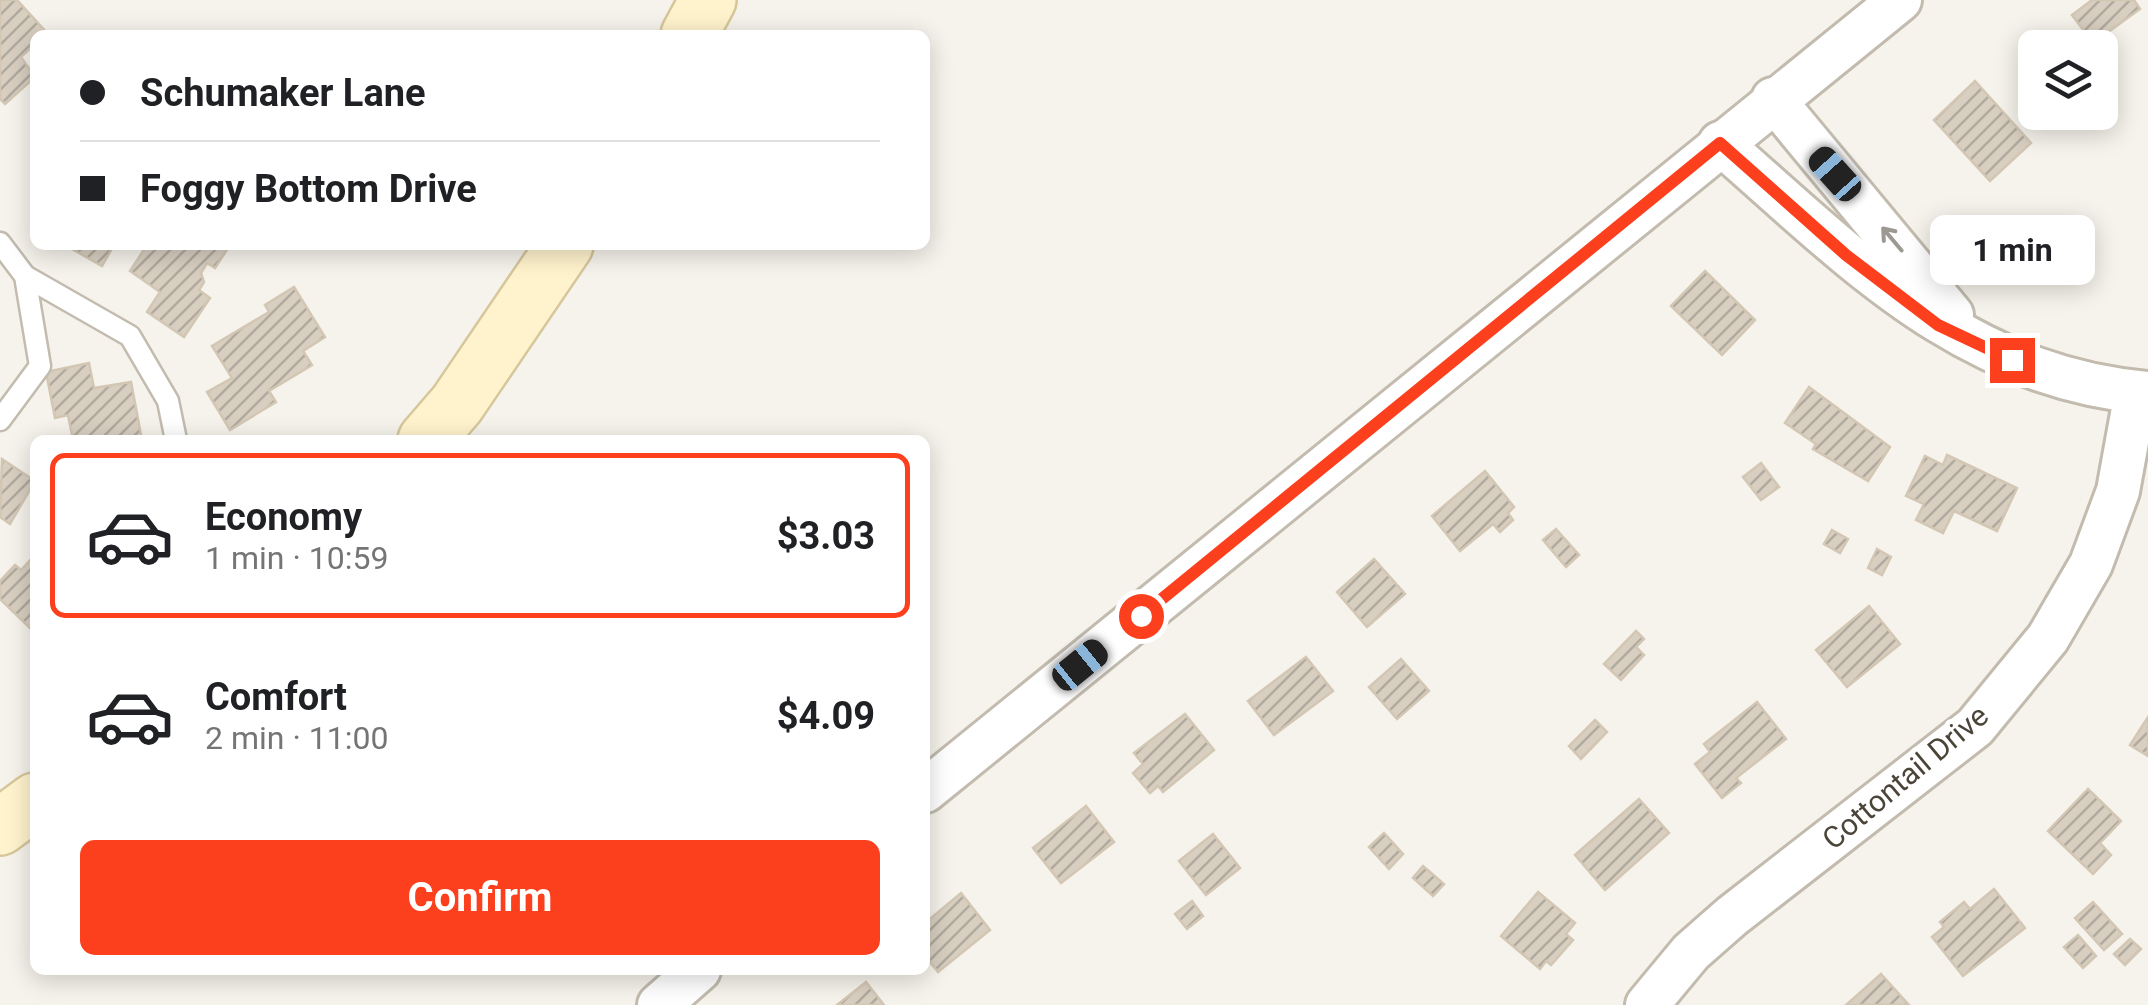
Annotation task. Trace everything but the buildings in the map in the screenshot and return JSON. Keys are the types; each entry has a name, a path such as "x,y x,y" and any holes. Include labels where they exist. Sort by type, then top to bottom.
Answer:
{"main road":[{"path":"692,30 708,0"},
{"path":"430,435 457,404 562,250"},
{"path":"0,827 30,805"}],"street":[{"path":"930,787 1900,0"},
{"path":"1773,100 1974,342"},
{"path":"1720,143 1846,255 1938,325 2084,384 2142,392"},
{"name":"Cottontail Drive","path":"1648,1005 1691,952 1732,916 1975,727 2048,638 2091,564 2118,492 2142,392"},
{"path":"659,1005 693,975"}],"lane":[{"path":"0,243 25,276 130,336 168,401 175,435"},
{"path":"0,420 40,366 25,276"}],"route":[{"path":"1141,616 1720,143 1846,255 1938,325 2012,360"}]}
